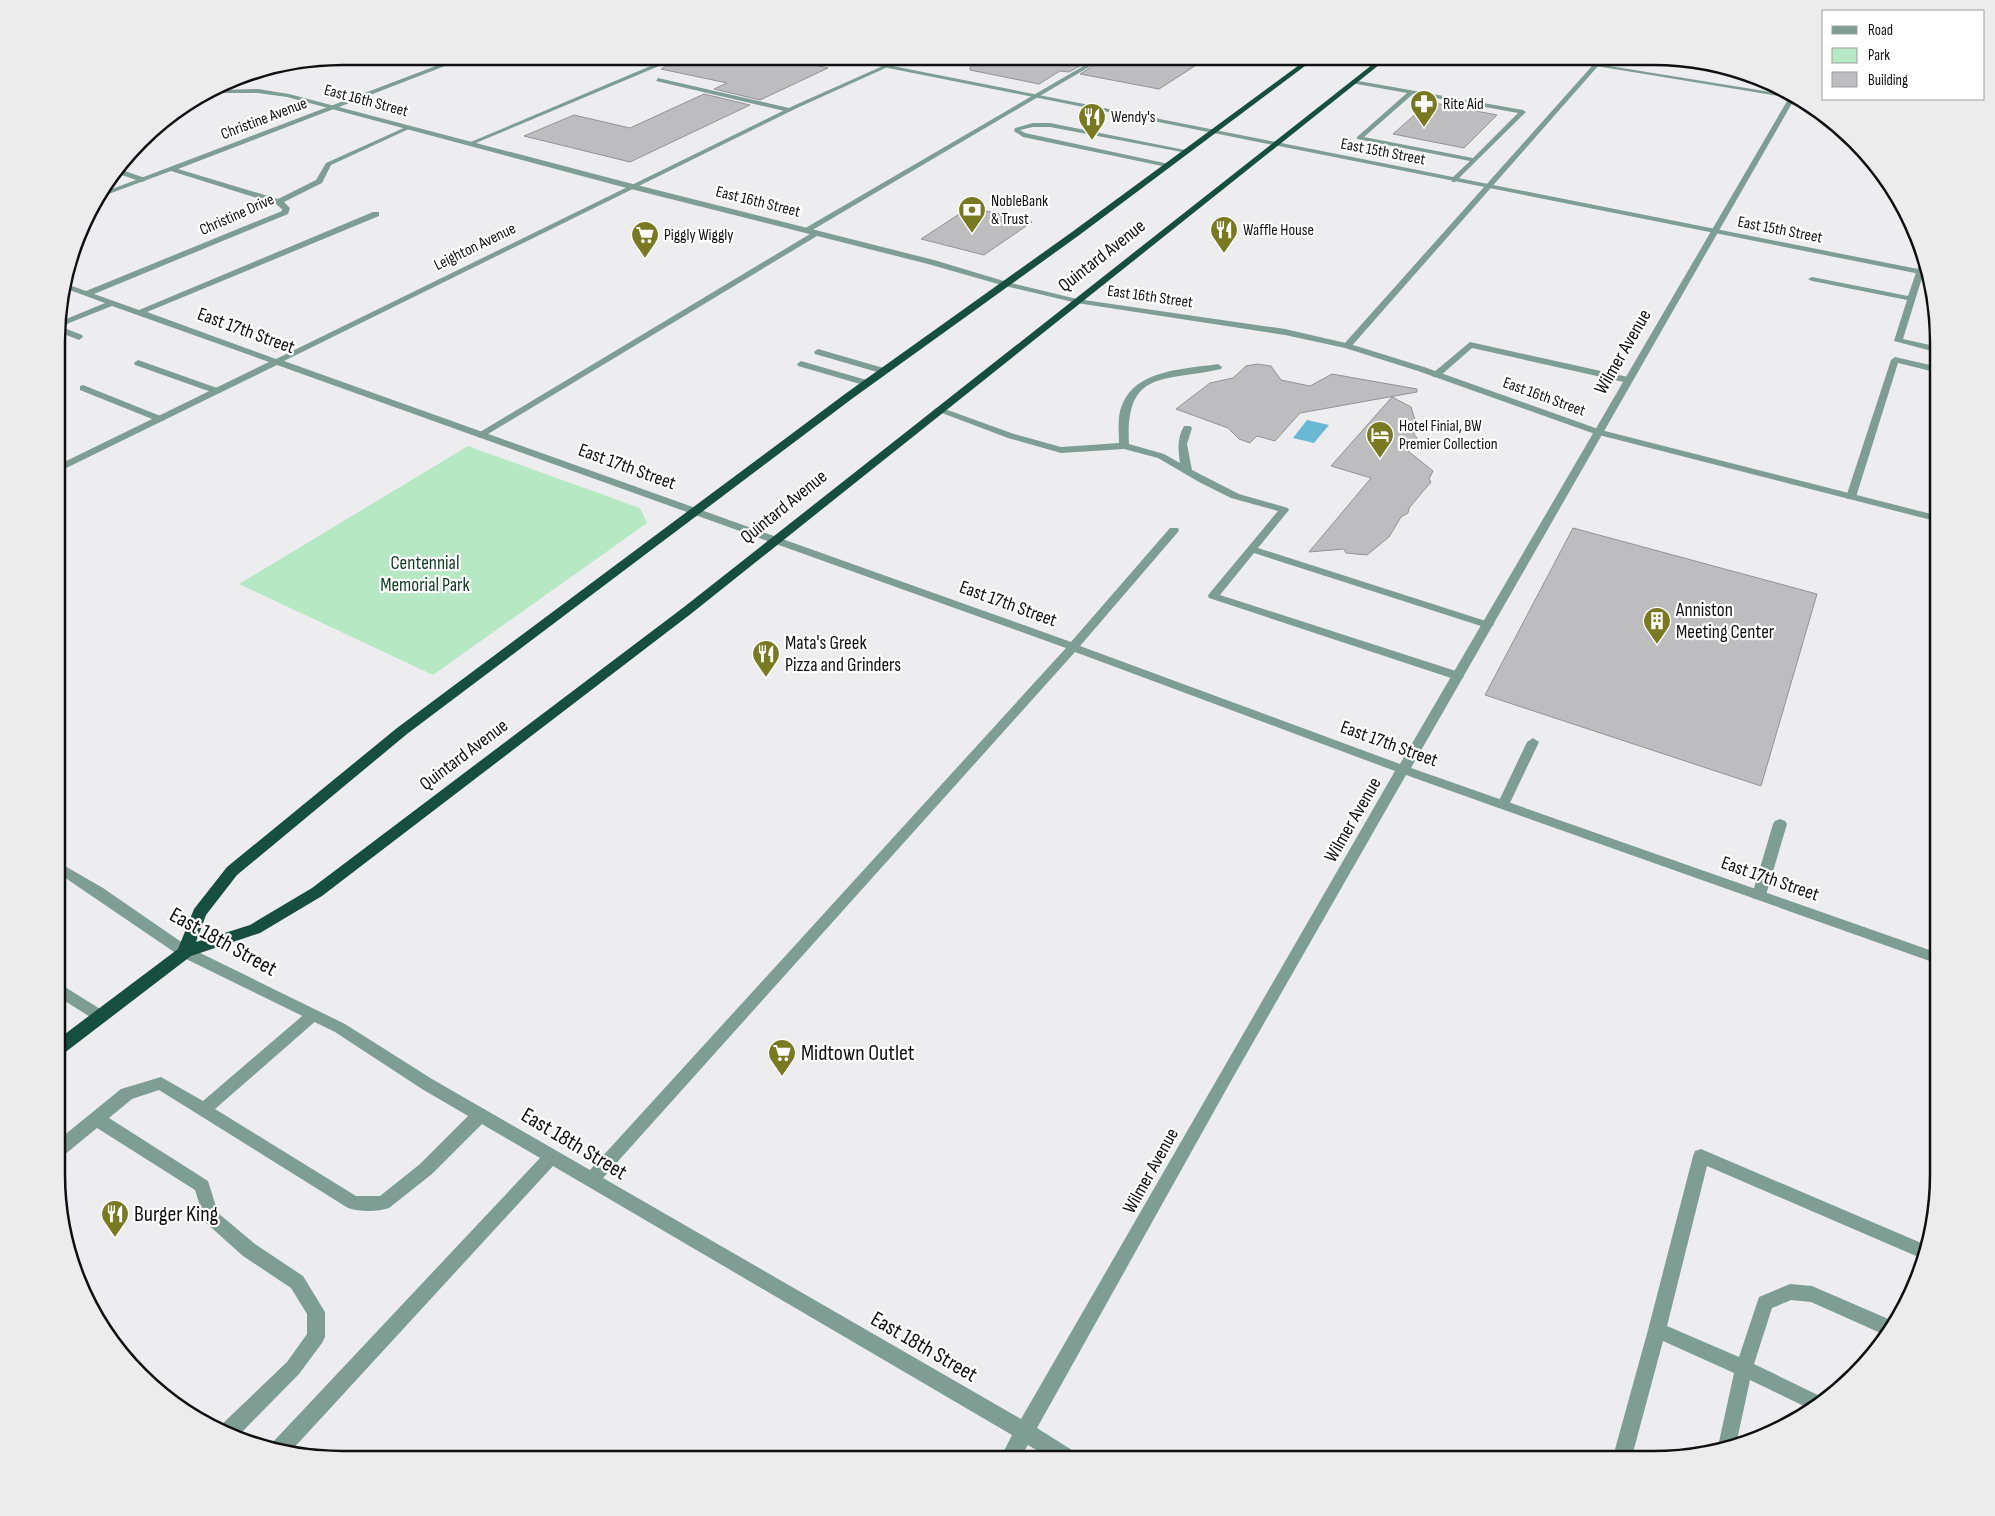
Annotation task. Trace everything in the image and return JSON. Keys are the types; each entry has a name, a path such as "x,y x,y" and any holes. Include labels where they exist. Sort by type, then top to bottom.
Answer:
{"highway":[{"name":"Quintard Avenue","path":"185,952 199,913 232,871 402,731 867,383 1303,65"},
{"name":"Quintard Avenue","path":"65,1043 185,952 255,929 317,892 688,610 1375,65"}],"street":[{"name":"Christine Avenue","path":"109,192 444,65"},
{"path":"469,144 658,65"},
{"name":"East 15th Street","path":"875,65 1922,272"},
{"name":"Leighton Avenue","path":"65,466 789,110 889,65"},
{"path":"806,230 1089,65"},
{"path":"1348,346 1490,187 1595,65 1778,96"},
{"path":"658,80 789,110"},
{"path":"1353,82 1523,112 1455,180"},
{"name":"East 16th Street","path":"224,92 258,91 287,95 631,187 818,233 931,262 1004,284 1077,301 1276,330 1348,346 1598,432 1930,517"},
{"path":"1412,92 1359,138 1473,160"},
{"name":"Wilmer Avenue","path":"1015,1451 1226,1076 1791,102"},
{"path":"1167,165 1023,135 1016,131 1033,124 1050,125 1187,151"},
{"path":"279,202 319,181 328,164 408,128"},
{"name":"Christine Drive","path":"86,294 285,212 286,208 279,202 171,169"},
{"path":"122,173 142,180"},
{"path":"138,312 376,214"},
{"path":"480,435 818,233"},
{"path":"1812,278 1912,299"},
{"path":"1923,278 1912,299 1898,341 1930,348"},
{"name":"East 17th Street","path":"70,288 1073,647 1404,770 1930,956"},
{"path":"66,320 112,303"},
{"path":"66,332 79,337"},
{"path":"1436,375 1470,346 1628,380"},
{"path":"818,352 884,371"},
{"path":"1851,497 1895,360 1930,368"},
{"path":"138,362 217,391"},
{"path":"801,364 867,383"},
{"path":"1124,446 1122,417 1127,403 1137,389 1166,375 1218,367"},
{"path":"83,388 160,419"},
{"path":"939,410 1011,436 1061,450 1124,446 1161,456 1236,496 1284,510 1213,596 1458,676"},
{"path":"1187,428 1182,436 1182,446 1187,471"},
{"path":"591,1180 1073,647 1174,530"},
{"path":"1252,549 1488,625"},
{"path":"1503,805 1533,742"},
{"path":"1759,895 1780,824"},
{"name":"East 18th Street","path":"65,871 185,952 340,1028 426,1084 1026,1432 1054,1451"},
{"path":"65,993 100,1016"},
{"path":"204,1109 313,1015"},
{"path":"65,1145 127,1094 161,1083 354,1203 383,1203 426,1169 480,1115"},
{"path":"97,1119 202,1186 212,1217 249,1250 297,1282 316,1312 316,1337 293,1368 232,1428"},
{"path":"284,1445 552,1156"},
{"path":"1623,1451 1657,1330 1701,1156 1920,1250"},
{"path":"1728,1441 1744,1368 1765,1303 1790,1292 1812,1294 1884,1326"},
{"path":"1657,1330 1812,1401"}],"green space":[{"name":"Centennial Memorial Park","path":"468,446 640,508 647,523 433,675 239,584"}],"water":[{"path":"1307,420 1329,425 1314,443 1293,438"}],"building":[{"path":"668,65 814,65 828,68 760,100 714,89 727,83 661,69"},
{"path":"970,65 1082,65 1069,72 1060,71 1039,84 970,70"},
{"path":"1095,65 1196,65 1159,89 1080,74"},
{"path":"704,94 750,105 630,162 524,136 574,115 630,128"},
{"name":"Rite Aid","path":"1429,102 1497,115 1464,148 1393,134"},
{"name":"NobleBank & Trust","path":"970,207 1032,222 984,255 921,239"},
{"path":"1257,364 1271,366 1281,380 1310,386 1332,374 1417,389 1417,392 1300,413 1275,441 1257,436 1250,443 1239,439 1228,428 1176,409 1210,383 1233,378 1246,366"},
{"path":"1392,397 1411,407 1416,423 1411,429 1420,443 1408,451 1433,471 1429,479 1431,482 1409,508 1408,513 1401,517 1389,537 1367,555 1346,553 1344,549 1309,552 1371,478 1331,466"},
{"name":"Anniston Meeting Center","path":"1573,528 1817,594 1761,786 1485,695"}],"place":[{"name":"Rite Aid","path":"1424,128"},
{"name":"Wendy's","path":"1092,141"},
{"name":"NobleBank & Trust","path":"972,234"},
{"name":"Waffle House","path":"1224,254"},
{"name":"Piggly Wiggly","path":"645,259"},
{"name":"Hotel Finial, BW Premier Collection","path":"1380,459"},
{"name":"Anniston Meeting Center","path":"1657,645"},
{"name":"Mata's Greek Pizza and Grinders","path":"766,678"},
{"name":"Midtown Outlet","path":"782,1077"},
{"name":"Burger King","path":"115,1238"}]}
